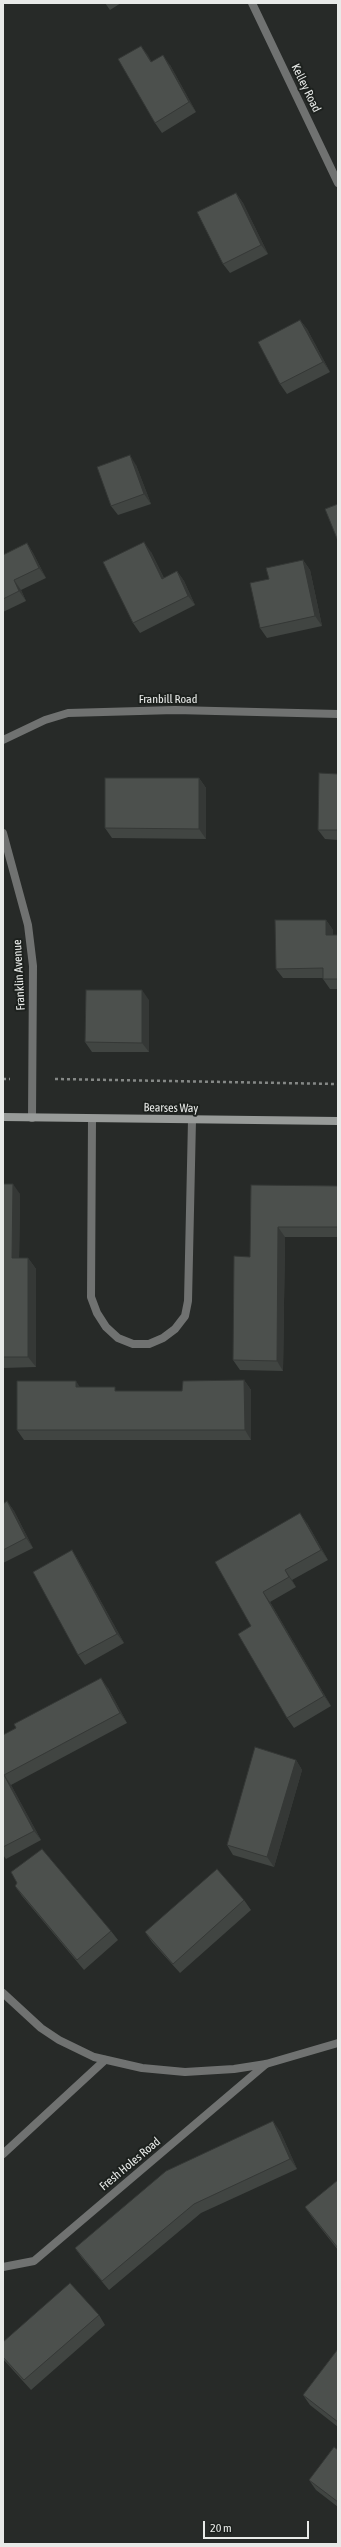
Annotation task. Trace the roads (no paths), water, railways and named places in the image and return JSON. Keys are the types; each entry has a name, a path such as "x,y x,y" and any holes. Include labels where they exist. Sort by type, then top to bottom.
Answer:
{"main road":[{"name":"Bearses Way","path":"3,1117 338,1121"}],"street":[{"name":"Kelley Road","path":"252,3 338,183"},
{"name":"Franbill Road","path":"3,740 45,720 68,713 175,710 338,714"},
{"name":"Franklin Avenue","path":"3,833 28,925 33,966 32,1118"},
{"path":"92,1119 91,1297 96,1313 106,1327 118,1338 133,1344 149,1344 175,1329 185,1316 188,1301 192,1120"},
{"name":"Fresh Holes Road","path":"3,1993 41,2028 60,2040 105,2060 142,2068 185,2072 210,2072 266,2064 338,2043"},
{"path":"3,2154 105,2060"},
{"name":"Fresh Holes Road","path":"3,2268 34,2261 266,2064"}]}
